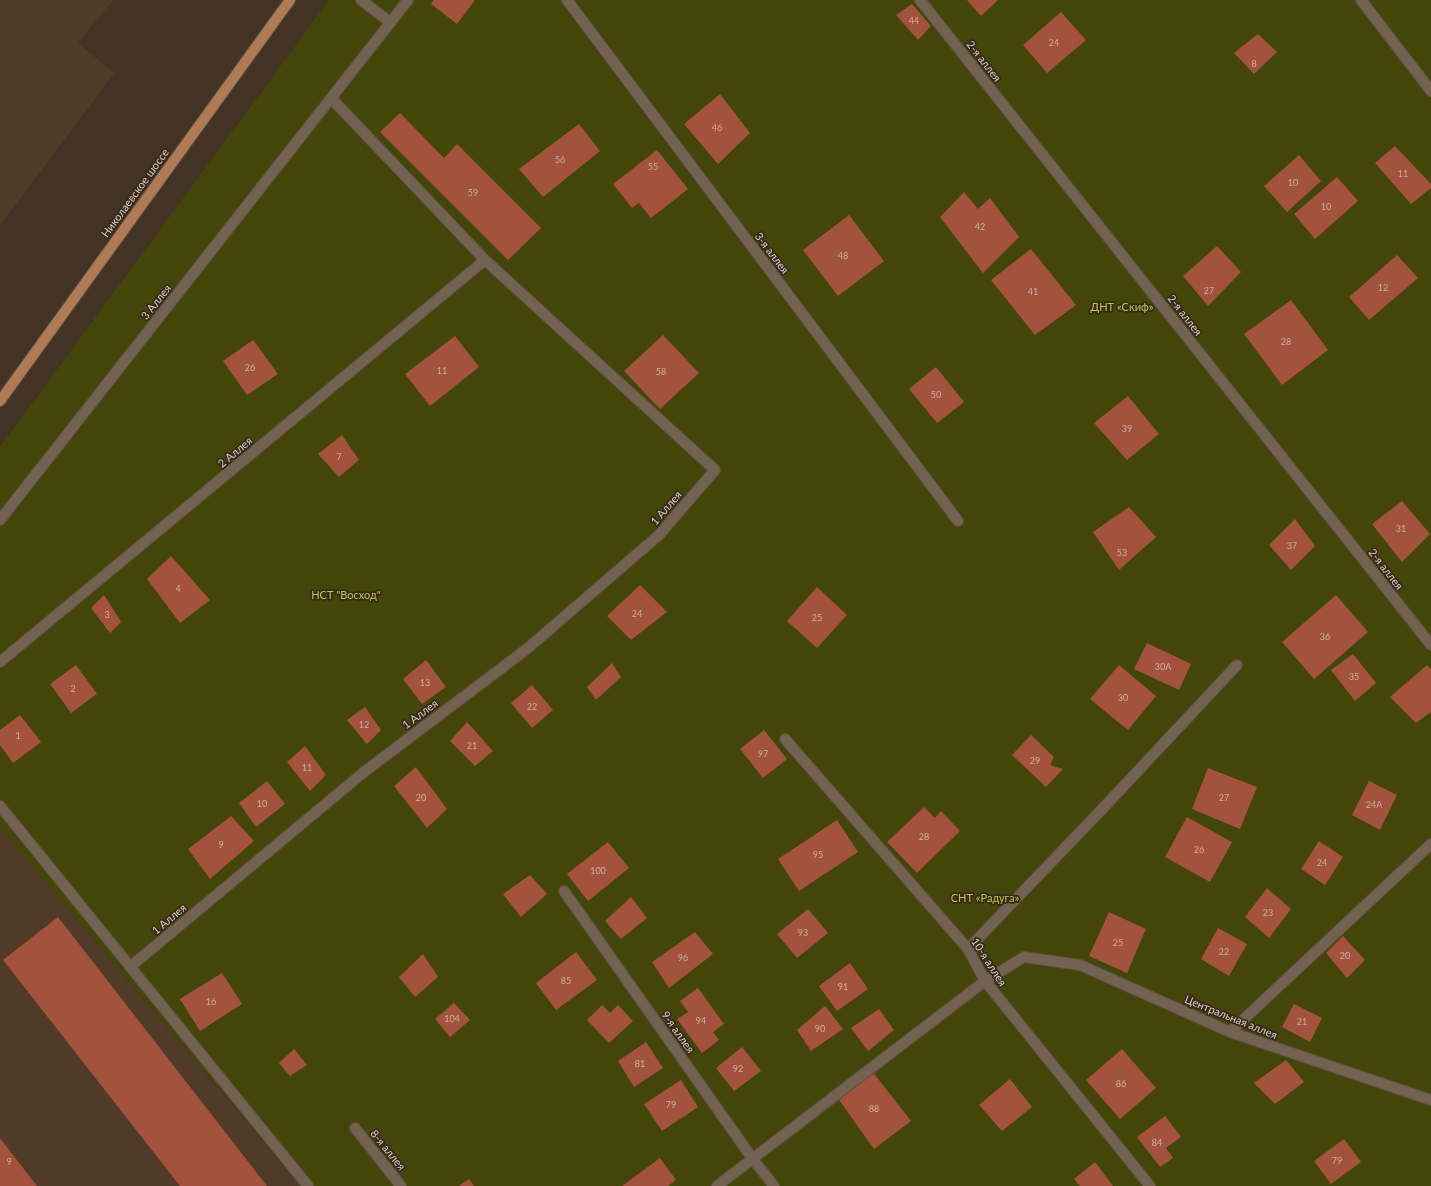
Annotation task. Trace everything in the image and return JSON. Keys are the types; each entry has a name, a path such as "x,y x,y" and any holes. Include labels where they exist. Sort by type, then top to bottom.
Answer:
{"main road":[{"name":"Николаевское шоссе","path":"0,401 290,0"}],"street":[{"path":"361,0 390,22"},
{"name":"3 Аллея","path":"0,520 408,0"},
{"name":"3-я аллея","path":"567,0 958,521"},
{"name":"2-я аллея","path":"920,0 1431,645"},
{"path":"1361,0 1431,90"},
{"path":"331,98 485,260"},
{"name":"1 Аллея","path":"130,967 364,772 528,648 659,534 715,470 485,260"},
{"name":"2 Аллея","path":"0,662 485,260"},
{"path":"968,949 1111,800 1237,665"},
{"name":"10-я аллея","path":"784,739 968,949 985,981 1150,1186"},
{"path":"0,806 308,1186"},
{"path":"1230,1032 1431,844"},
{"name":"9-я аллея","path":"564,891 752,1158 774,1186"},
{"name":"Центральная аллея","path":"985,981 1024,957 1080,965 1230,1032 1431,1100"},
{"path":"716,1186 985,981"},
{"name":"8-я аллея","path":"355,1128 401,1186"}],"shaded area":[{"path":"0,0 113,0 78,43 114,73 0,225"},
{"path":"0,828 244,1119 301,1186 0,1186"}],"green space":[{"path":"329,0 1431,0 1431,1186 301,1186 0,828 0,447"}],"building":[{"path":"434,0 475,0 457,24 431,4"},
{"path":"967,0 998,0 981,16"},
{"path":"912,4 931,26 918,40 896,15"},
{"path":"1061,12 1086,40 1047,73 1023,45"},
{"path":"1258,34 1277,52 1254,74 1234,53"},
{"path":"720,94 750,133 718,164 684,124"},
{"path":"400,113 444,158 457,144 541,228 508,260 380,132"},
{"path":"579,124 600,151 543,197 519,169"},
{"path":"1395,146 1431,184 1431,188 1411,204 1375,163"},
{"path":"657,150 688,189 651,218 639,203 632,208 613,184"},
{"path":"1299,155 1321,181 1287,212 1264,186"},
{"path":"1337,177 1358,201 1315,239 1294,214"},
{"path":"964,192 978,209 990,198 1019,237 983,273 940,217"},
{"path":"849,215 884,261 838,296 803,250"},
{"path":"1217,246 1241,272 1208,306 1183,276"},
{"path":"1031,249 1076,305 1035,335 991,280"},
{"path":"1397,255 1418,278 1369,320 1349,297"},
{"path":"1291,300 1328,350 1282,385 1244,334"},
{"path":"663,335 699,373 660,409 624,371"},
{"path":"455,336 479,367 430,406 405,374"},
{"path":"253,340 278,374 247,395 223,361"},
{"path":"936,367 964,402 937,423 909,389"},
{"path":"1128,396 1159,434 1127,460 1094,423"},
{"path":"342,435 359,460 339,477 318,454"},
{"path":"1402,501 1430,534 1402,562 1372,524"},
{"path":"1129,507 1156,537 1119,570 1093,532"},
{"path":"1295,519 1315,546 1291,570 1269,545"},
{"path":"171,556 210,600 180,623 147,579"},
{"path":"640,585 667,612 631,640 607,616"},
{"path":"817,587 847,615 817,648 787,621"},
{"path":"104,595 121,622 110,633 91,608"},
{"path":"1336,595 1368,632 1314,679 1282,642"},
{"path":"1147,643 1191,664 1179,690 1134,669"},
{"path":"1353,654 1376,683 1355,701 1331,670"},
{"path":"426,660 446,687 422,704 403,679"},
{"path":"612,663 621,677 596,700 587,687"},
{"path":"76,665 97,694 71,713 50,684"},
{"path":"1119,665 1156,696 1128,730 1090,699"},
{"path":"1427,665 1431,669 1431,712 1416,723 1390,697"},
{"path":"532,685 553,710 532,728 511,703"},
{"path":"365,707 381,730 367,744 347,720"},
{"path":"20,715 41,742 13,763 0,745 0,730"},
{"path":"467,722 493,751 475,766 450,741"},
{"path":"764,730 787,759 763,778 740,749"},
{"path":"1031,735 1054,757 1050,765 1063,769 1046,787 1012,755"},
{"path":"305,746 326,775 310,791 287,762"},
{"path":"416,767 447,809 427,828 394,786"},
{"path":"1208,768 1257,787 1240,829 1192,809"},
{"path":"267,781 285,804 256,827 239,803"},
{"path":"1369,781 1397,795 1380,830 1352,815"},
{"path":"924,807 935,818 941,811 960,831 917,873 887,842"},
{"path":"231,816 254,841 210,879 188,849"},
{"path":"1187,817 1232,842 1210,882 1165,857"},
{"path":"837,820 858,852 799,891 778,859"},
{"path":"1319,841 1343,857 1325,885 1301,869"},
{"path":"608,842 629,868 588,901 567,874"},
{"path":"530,875 547,894 521,917 503,894"},
{"path":"1267,888 1291,909 1269,938 1245,917"},
{"path":"631,897 647,918 621,939 605,921"},
{"path":"808,909 828,933 797,958 777,934"},
{"path":"1109,912 1146,929 1127,973 1089,956"},
{"path":"58,917 267,1186 180,1186 3,960"},
{"path":"1218,928 1247,944 1229,976 1201,959"},
{"path":"695,932 713,954 669,988 652,962"},
{"path":"1343,936 1365,960 1347,978 1326,953"},
{"path":"576,952 597,980 556,1010 536,983"},
{"path":"423,954 438,977 415,997 399,977"},
{"path":"850,963 868,989 837,1011 819,986"},
{"path":"222,973 242,1004 200,1031 180,999"},
{"path":"698,988 724,1024 713,1032 719,1040 702,1053 677,1019 688,1012 680,1001"},
{"path":"454,1003 470,1020 450,1037 435,1019"},
{"path":"1294,1004 1322,1018 1310,1042 1282,1027"},
{"path":"602,1005 610,1013 618,1005 633,1021 609,1043 587,1020"},
{"path":"825,1006 843,1029 811,1051 797,1030"},
{"path":"879,1009 894,1030 868,1051 851,1028"},
{"path":"646,1042 663,1068 634,1087 618,1061"},
{"path":"742,1047 761,1071 734,1091 716,1068"},
{"path":"294,1049 307,1065 290,1076 279,1063"},
{"path":"1122,1049 1156,1088 1120,1119 1086,1080"},
{"path":"1286,1060 1304,1082 1275,1104 1254,1083"},
{"path":"872,1071 911,1121 874,1149 837,1097"},
{"path":"1010,1079 1032,1107 1002,1131 979,1105"},
{"path":"681,1080 698,1107 662,1131 644,1104"},
{"path":"1165,1116 1181,1137 1166,1148 1173,1158 1160,1167 1137,1137"},
{"path":"0,1138 37,1186 0,1186"},
{"path":"1344,1139 1361,1162 1331,1184 1314,1161"},
{"path":"660,1158 676,1180 668,1186 622,1186"},
{"path":"1095,1162 1113,1186 1080,1186 1074,1179"},
{"path":"469,1179 474,1186 459,1186"}],"park label":[{"name":"ДНТ «Скиф»","path":"1122,307"},
{"name":"НСТ \"Восход\"","path":"346,595"},
{"name":"СНТ «Радуга»","path":"985,898"}]}
